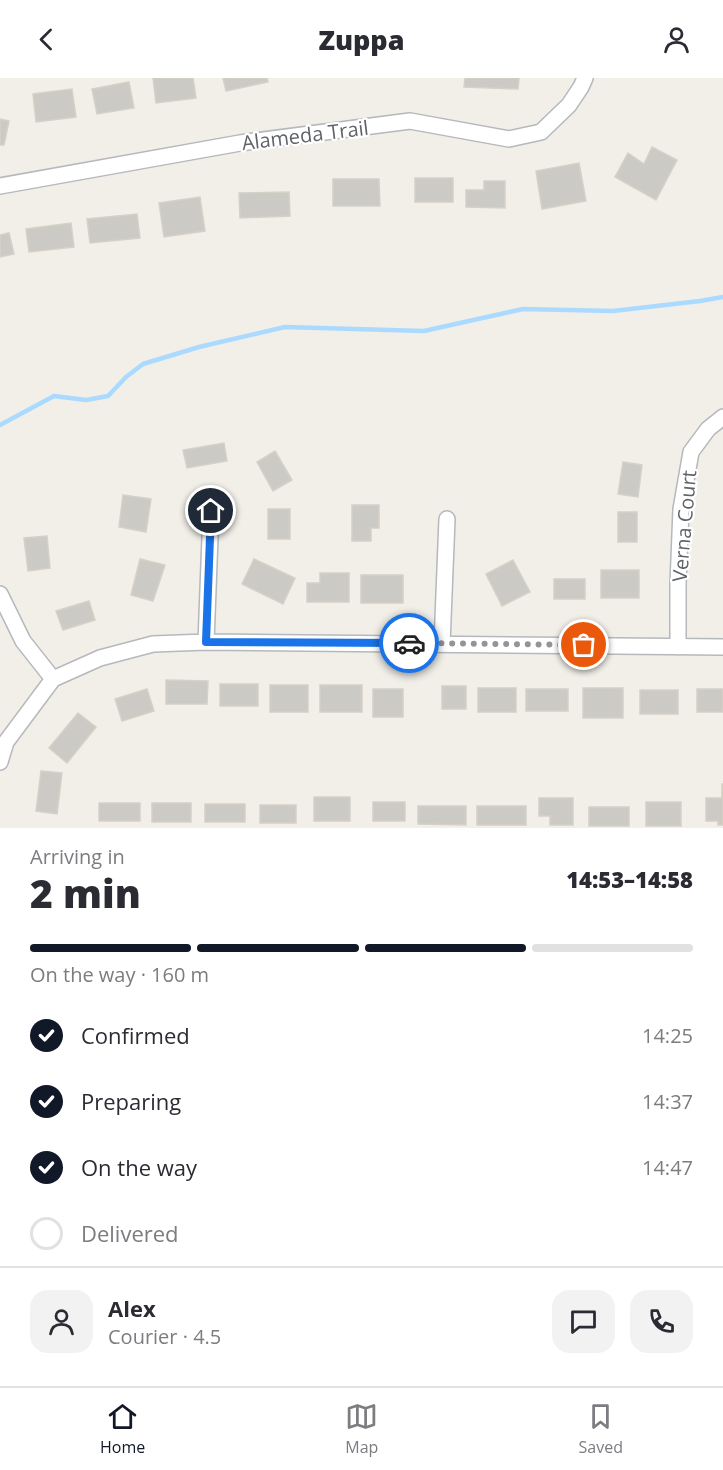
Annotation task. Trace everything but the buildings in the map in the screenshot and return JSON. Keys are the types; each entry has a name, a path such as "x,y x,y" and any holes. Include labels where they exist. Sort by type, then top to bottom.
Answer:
{"street":[{"name":"Alameda Trail","path":"0,186 240,143 410,121 509,139 541,132 569,105 585,78"},
{"name":"Verna Court","path":"678,647 681,508 691,452 708,429 723,417"},
{"path":"206,642 211,511"},
{"path":"442,644 447,519"},
{"path":"0,594 22,641 53,680"},
{"path":"0,762 6,742 53,680 100,658 153,644 206,642 723,647"}],"waterway":[{"path":"0,425 54,396 86,400 108,396 126,377 143,364 199,347 285,327 424,331 523,309 613,311 723,297"}],"way so far":[{"path":"409,643 584,645"}],"route":[{"path":"211,511 206,642 409,643"}]}
